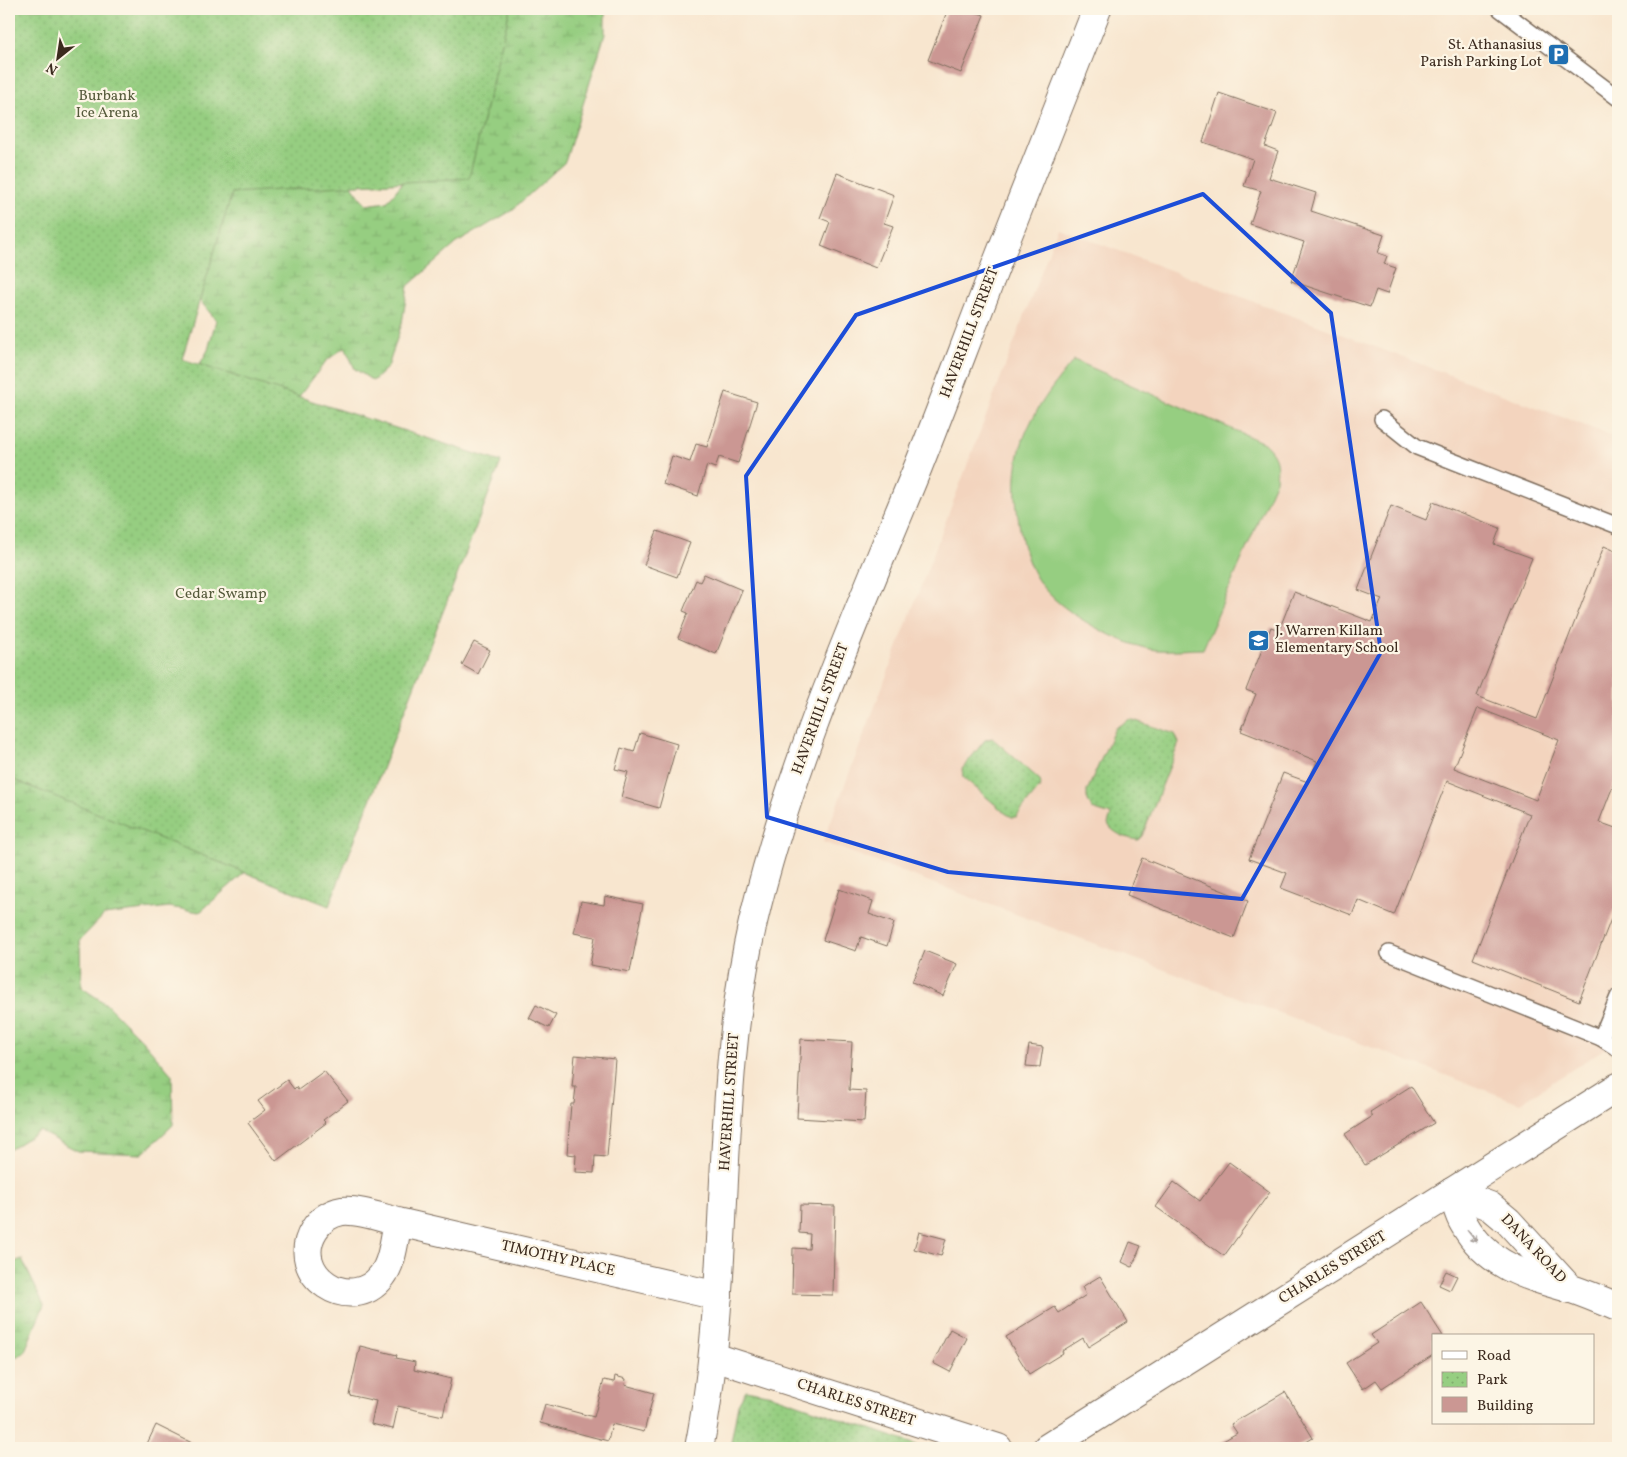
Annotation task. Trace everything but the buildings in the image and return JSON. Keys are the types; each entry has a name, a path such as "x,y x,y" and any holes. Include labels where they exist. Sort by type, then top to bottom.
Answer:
{"street":[{"name":"HAVERHILL STREET","path":"699,1448 714,1357 726,1147 740,991 752,929 773,845 828,688 933,429 1097,9"},
{"name":"CHARLES STREET","path":"1047,1448 1618,1087"},
{"name":"DANA ROAD","path":"1452,1192 1463,1223 1476,1240 1495,1259 1540,1281 1570,1289 1618,1307"},
{"name":"DANA ROAD","path":"1452,1192 1490,1206 1508,1221 1570,1289"},
{"name":"TIMOTHY PLACE","path":"398,1222 718,1296"},
{"name":"CHARLES STREET","path":"714,1357 998,1448"}],"lane":[{"path":"1500,9 1618,98"},
{"path":"1382,419 1417,446 1618,526"},
{"path":"1389,953 1601,1038 1618,1049"},
{"path":"1601,1038 1618,997"}],"highlighted area":[{"path":"1203,194 1331,313 1381,652 1242,899 948,872 767,817 746,476 856,315"}],"shaded area":[{"name":"J. Warren Killam Elementary School","path":"1058,228 1618,438 1618,1040 1520,1103 823,842"}],"green space":[{"name":"Cedar Swamp","path":"9,9 510,9 469,178 232,193 182,359 501,462 329,906 9,778"},
{"name":"Cedar Swamp","path":"458,9 605,9 605,34 565,162 511,211 457,243 408,286 402,323 388,367 373,381 355,369 345,347 326,361 285,415 260,859 200,912 169,907 104,915 80,940 81,987 106,1004 143,1041 172,1075 173,1125 142,1154 78,1151 39,1131 9,1150 9,696 208,350 216,320 168,262 105,209 340,169 366,205 387,202 418,163"},
{"path":"1074,360 1264,443 1274,456 1277,464 1276,480 1203,649 1157,650 1127,642 1111,635 1079,618 1052,597 1037,579 1029,564 1022,539 1016,502 1016,470 1020,450 1039,408"},
{"path":"1130,719 1175,734 1179,743 1142,836 1138,840 1125,837 1113,830 1108,824 1111,815 1092,809 1087,798 1087,791 1115,728"},
{"path":"992,738 1040,780 1041,786 1016,817 1005,813 963,777 962,769 985,740"},
{"path":"22,1259 44,1305 24,1353 9,1360 9,1264"},
{"path":"746,1390 772,1395 925,1448 730,1448 738,1404"}],"place":[{"name":"St. Athanasius Parish Parking Lot","path":"1558,54"},
{"name":"J. Warren Killam Elementary School","path":"1259,640"}],"park label":[{"name":"Burbank Ice Arena","path":"107,104"}]}
